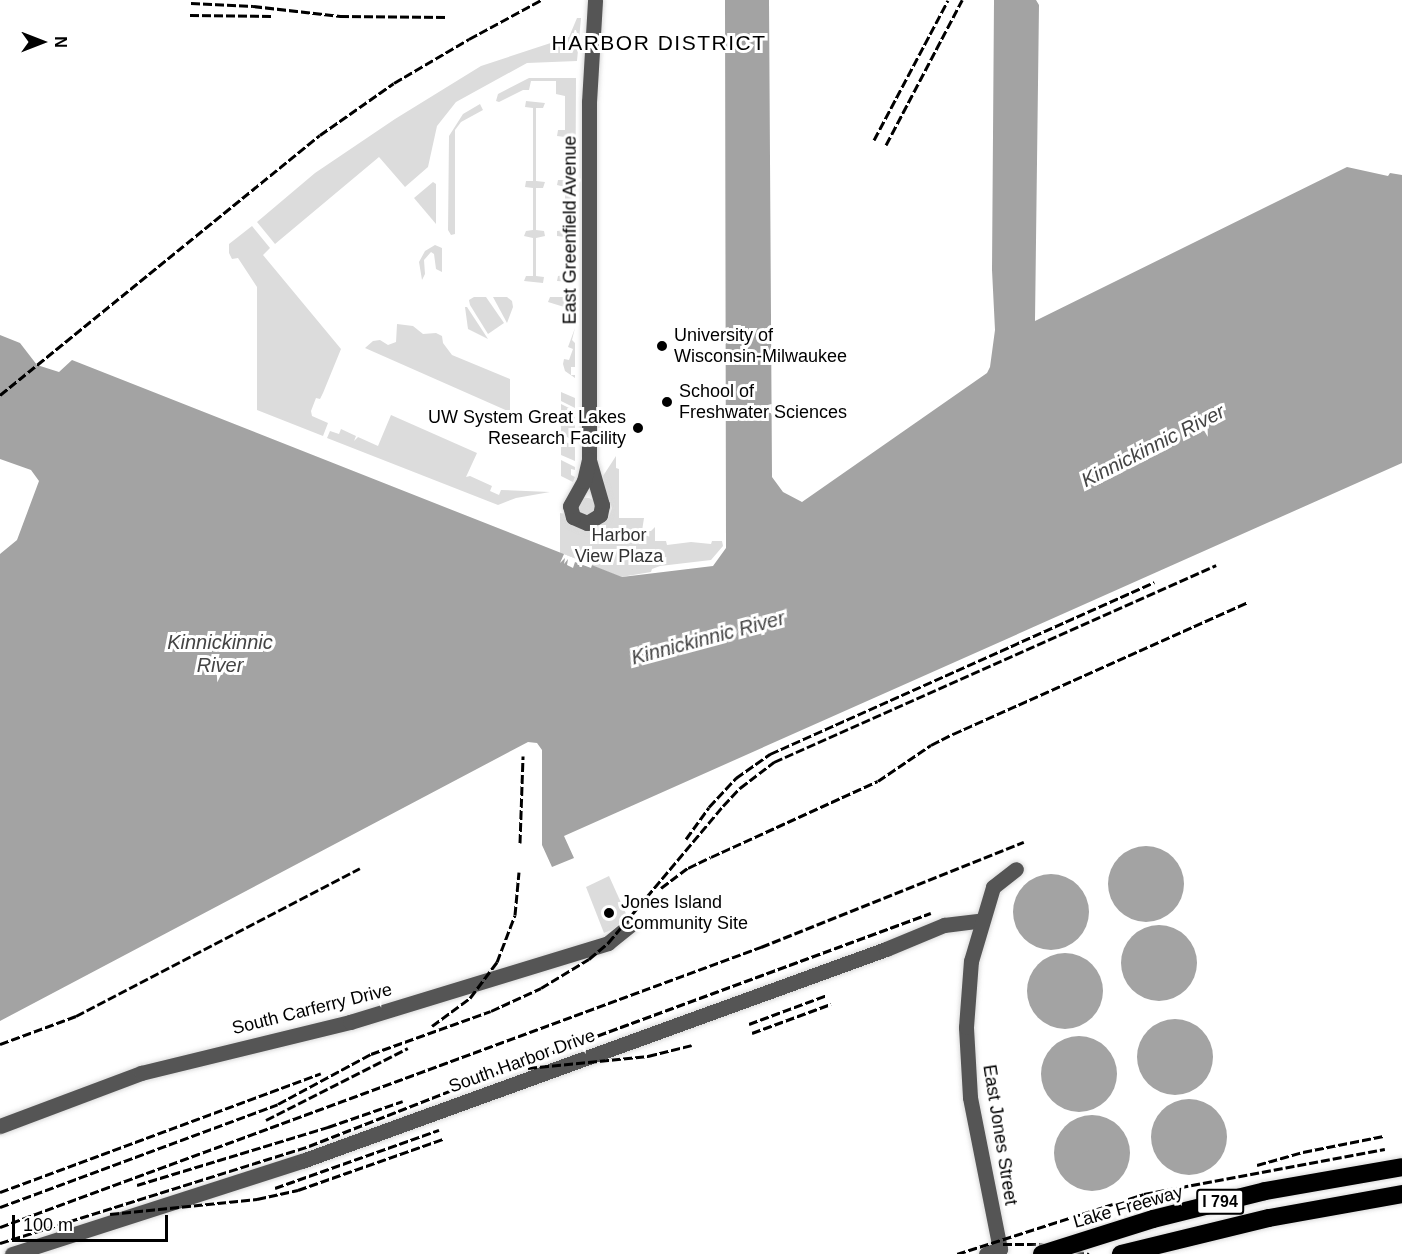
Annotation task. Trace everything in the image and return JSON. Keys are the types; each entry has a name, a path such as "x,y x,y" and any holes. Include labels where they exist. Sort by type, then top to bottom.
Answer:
{"highway":[{"name":"Lake Freeway","path":"1042,1254 1154,1219 1266,1191 1402,1167"},
{"name":"I 794","path":"1121,1254 1269,1218 1402,1194"}],"street":[{"name":"East Greenfield Avenue","path":"589,460 589,102 595,0"},
{"path":"982,920 993,887 1016,869"},
{"name":"East Jones Street","path":"982,920 971,961 966,1028 970,1097 993,1252"},
{"name":"South Harbor Drive","path":"12,1254 302,1161 886,950 944,925 982,920"},
{"name":"South Carferry Drive","path":"0,1126 141,1073 350,1022 608,943 630,925"}],"green space":[{"path":"577,18 581,18 577,61 527,63 456,102 437,126 428,167 405,187 379,157 275,244 257,222 315,173 395,119 481,66 569,37"},
{"path":"529,78 576,78 575,282 557,281 558,276 565,275 565,237 557,236 557,231 565,230 565,187 557,185 558,180 565,180 565,137 557,136 558,130 565,130 565,96 556,94 556,81 531,81 529,90 523,90 499,102 496,101 498,94"},
{"path":"526,101 545,103 543,108 536,108 536,181 545,182 543,188 536,188 536,230 544,231 545,236 536,238 536,276 544,277 543,283 524,281 526,276 533,276 533,238 524,236 526,231 533,230 533,188 525,187 526,181 533,181 533,108 525,107"},
{"path":"480,104 483,110 461,122 455,130 455,234 451,235 448,230 449,136 463,114"},
{"path":"433,182 436,184 436,224 414,198"},
{"path":"252,226 270,248 263,255 341,349 323,393 320,399 316,398 311,411 312,416 328,423 323,436 257,410 257,287 238,258 232,259 229,253 229,244"},
{"path":"435,245 442,248 442,272 436,269 434,254 431,252 424,260 425,274 422,280 419,262 425,251"},
{"path":"474,297 486,297 504,323 488,334 470,305 469,300"},
{"path":"493,297 507,297 512,301 513,307 507,323"},
{"path":"550,297 575,297 574,310 548,302"},
{"path":"465,307 467,307 488,339 468,329"},
{"path":"397,324 413,326 423,334 436,333 442,336 443,343 452,355 510,379 510,412 365,348 373,341 380,340 388,345 396,342"},
{"path":"575,328 572,340 575,343 575,367 571,367 571,375 575,375 575,378 565,371 563,364 564,359 569,360 573,349 568,347"},
{"path":"561,392 575,398 575,408 561,401"},
{"path":"561,404 575,411 575,420 561,414"},
{"path":"391,415 477,453 466,477 470,476 492,486 490,491 499,495 501,490 550,492 516,498 498,505 327,438 330,431 339,434 341,429 356,436 354,441 358,437 378,446"},
{"path":"561,419 575,425 575,441 561,434"},
{"path":"561,440 575,446 575,461 561,455"},
{"name":"Harbor View Plaza","path":"616,456 616,468 619,469 619,518 644,518 642,531 651,531 655,527 655,541 666,541 667,545 691,542 711,544 712,541 722,541 723,546 711,560 660,566 652,569 651,572 621,577 560,553 560,513 566,514 573,525 584,529 597,527 608,519 612,508 604,487 603,476"},
{"path":"561,460 575,467 575,470 571,469 571,475 575,477 573,482 561,476"},
{"path":"582,498 595,501 596,511 581,518 576,506"},
{"path":"609,876 627,916 614,929 604,933 586,887"}],"water":[{"name":"Kinnickinnic River","path":"725,0 769,0 772,477 783,492 802,502 987,373 990,367 995,330 992,270 994,0 1036,0 1039,5 1035,321 1347,167 1388,176 1390,173 1402,175 1402,463 564,836 574,858 552,867 542,845 542,750 537,743 528,742 0,1021 0,554 17,540 39,481 31,470 0,459 0,335 20,343 37,365 59,372 72,360 622,577 713,566 726,548"},
{"path":"1146,846 1160,849 1173,857 1181,870 1184,884 1181,898 1173,911 1160,919 1146,922 1132,919 1119,911 1111,898 1108,884 1111,870 1119,857 1132,849"},
{"path":"1051,874 1065,877 1078,885 1086,898 1089,912 1086,926 1078,939 1065,947 1051,950 1037,947 1024,939 1016,926 1013,912 1016,898 1024,885 1037,877"},
{"path":"1159,925 1173,928 1186,936 1194,949 1197,963 1194,977 1186,990 1173,998 1159,1001 1145,998 1132,990 1124,977 1121,963 1124,949 1132,936 1145,928"},
{"path":"1065,953 1079,956 1092,964 1100,977 1103,991 1100,1005 1092,1018 1079,1026 1065,1029 1051,1026 1038,1018 1030,1005 1027,991 1030,977 1038,964 1051,956"},
{"path":"1175,1019 1189,1022 1202,1030 1210,1043 1213,1057 1210,1071 1202,1084 1189,1092 1175,1095 1161,1092 1148,1084 1140,1071 1137,1057 1140,1043 1148,1030 1161,1022"},
{"path":"1079,1036 1093,1039 1106,1047 1114,1060 1117,1074 1114,1088 1106,1101 1093,1109 1079,1112 1065,1109 1052,1101 1044,1088 1041,1074 1044,1060 1052,1047 1065,1039"},
{"path":"1189,1099 1203,1102 1216,1110 1224,1123 1227,1137 1224,1151 1216,1164 1203,1172 1189,1175 1175,1172 1162,1164 1154,1151 1151,1137 1154,1123 1162,1110 1175,1102"},
{"path":"1092,1115 1106,1118 1119,1126 1127,1139 1130,1153 1127,1167 1119,1180 1106,1188 1092,1191 1078,1188 1065,1180 1057,1167 1054,1153 1057,1139 1065,1126 1078,1118"}],"pier":[{"path":"564,554 592,565 591,568 575,562 573,568 567,565 568,559 564,564 565,558 560,563"}],"railway":[{"path":"0,395 320,135 394,83 541,0"},
{"path":"874,140 948,0"},
{"path":"886,145 962,0"},
{"path":"191,3 253,6 340,16 448,17"},
{"path":"190,15 271,16"},
{"path":"0,1207 278,1104 371,1054 491,1011 541,988 589,959 608,943 723,806 740,788 774,762 1216,565"},
{"path":"686,839 709,807 736,778 770,754 1154,582"},
{"path":"661,888 688,868 878,781 931,745 953,734 1248,602"},
{"path":"520,843 523,756"},
{"path":"0,1227 761,947 1024,842"},
{"path":"0,1044 76,1016 360,868"},
{"path":"432,1026 470,998 497,962 515,915 519,872"},
{"path":"0,1243 309,1146 485,1077 931,913"},
{"path":"749,1024 827,995"},
{"path":"752,1033 831,1004"},
{"path":"528,1068 648,1056 692,1045"},
{"path":"266,1120 408,1048"},
{"path":"0,1192 321,1073"},
{"path":"137,1185 328,1127 403,1101"},
{"path":"275,1188 439,1130"},
{"path":"1257,1165 1303,1152 1383,1136"},
{"path":"110,1214 257,1199 298,1190 443,1139"},
{"path":"957,1254 1144,1194 1385,1149"},
{"path":"1003,1244 1040,1244 1089,1254"}],"place":[{"name":"University of Wisconsin-Milwaukee","path":"662,346"},
{"name":"School of Freshwater Sciences","path":"667,402"},
{"name":"UW System Great Lakes Research Facility","path":"638,428"},
{"name":"Jones Island Community Site","path":"609,913"}],"district":[{"name":"HARBOR DISTRICT","path":"659,43"}]}
